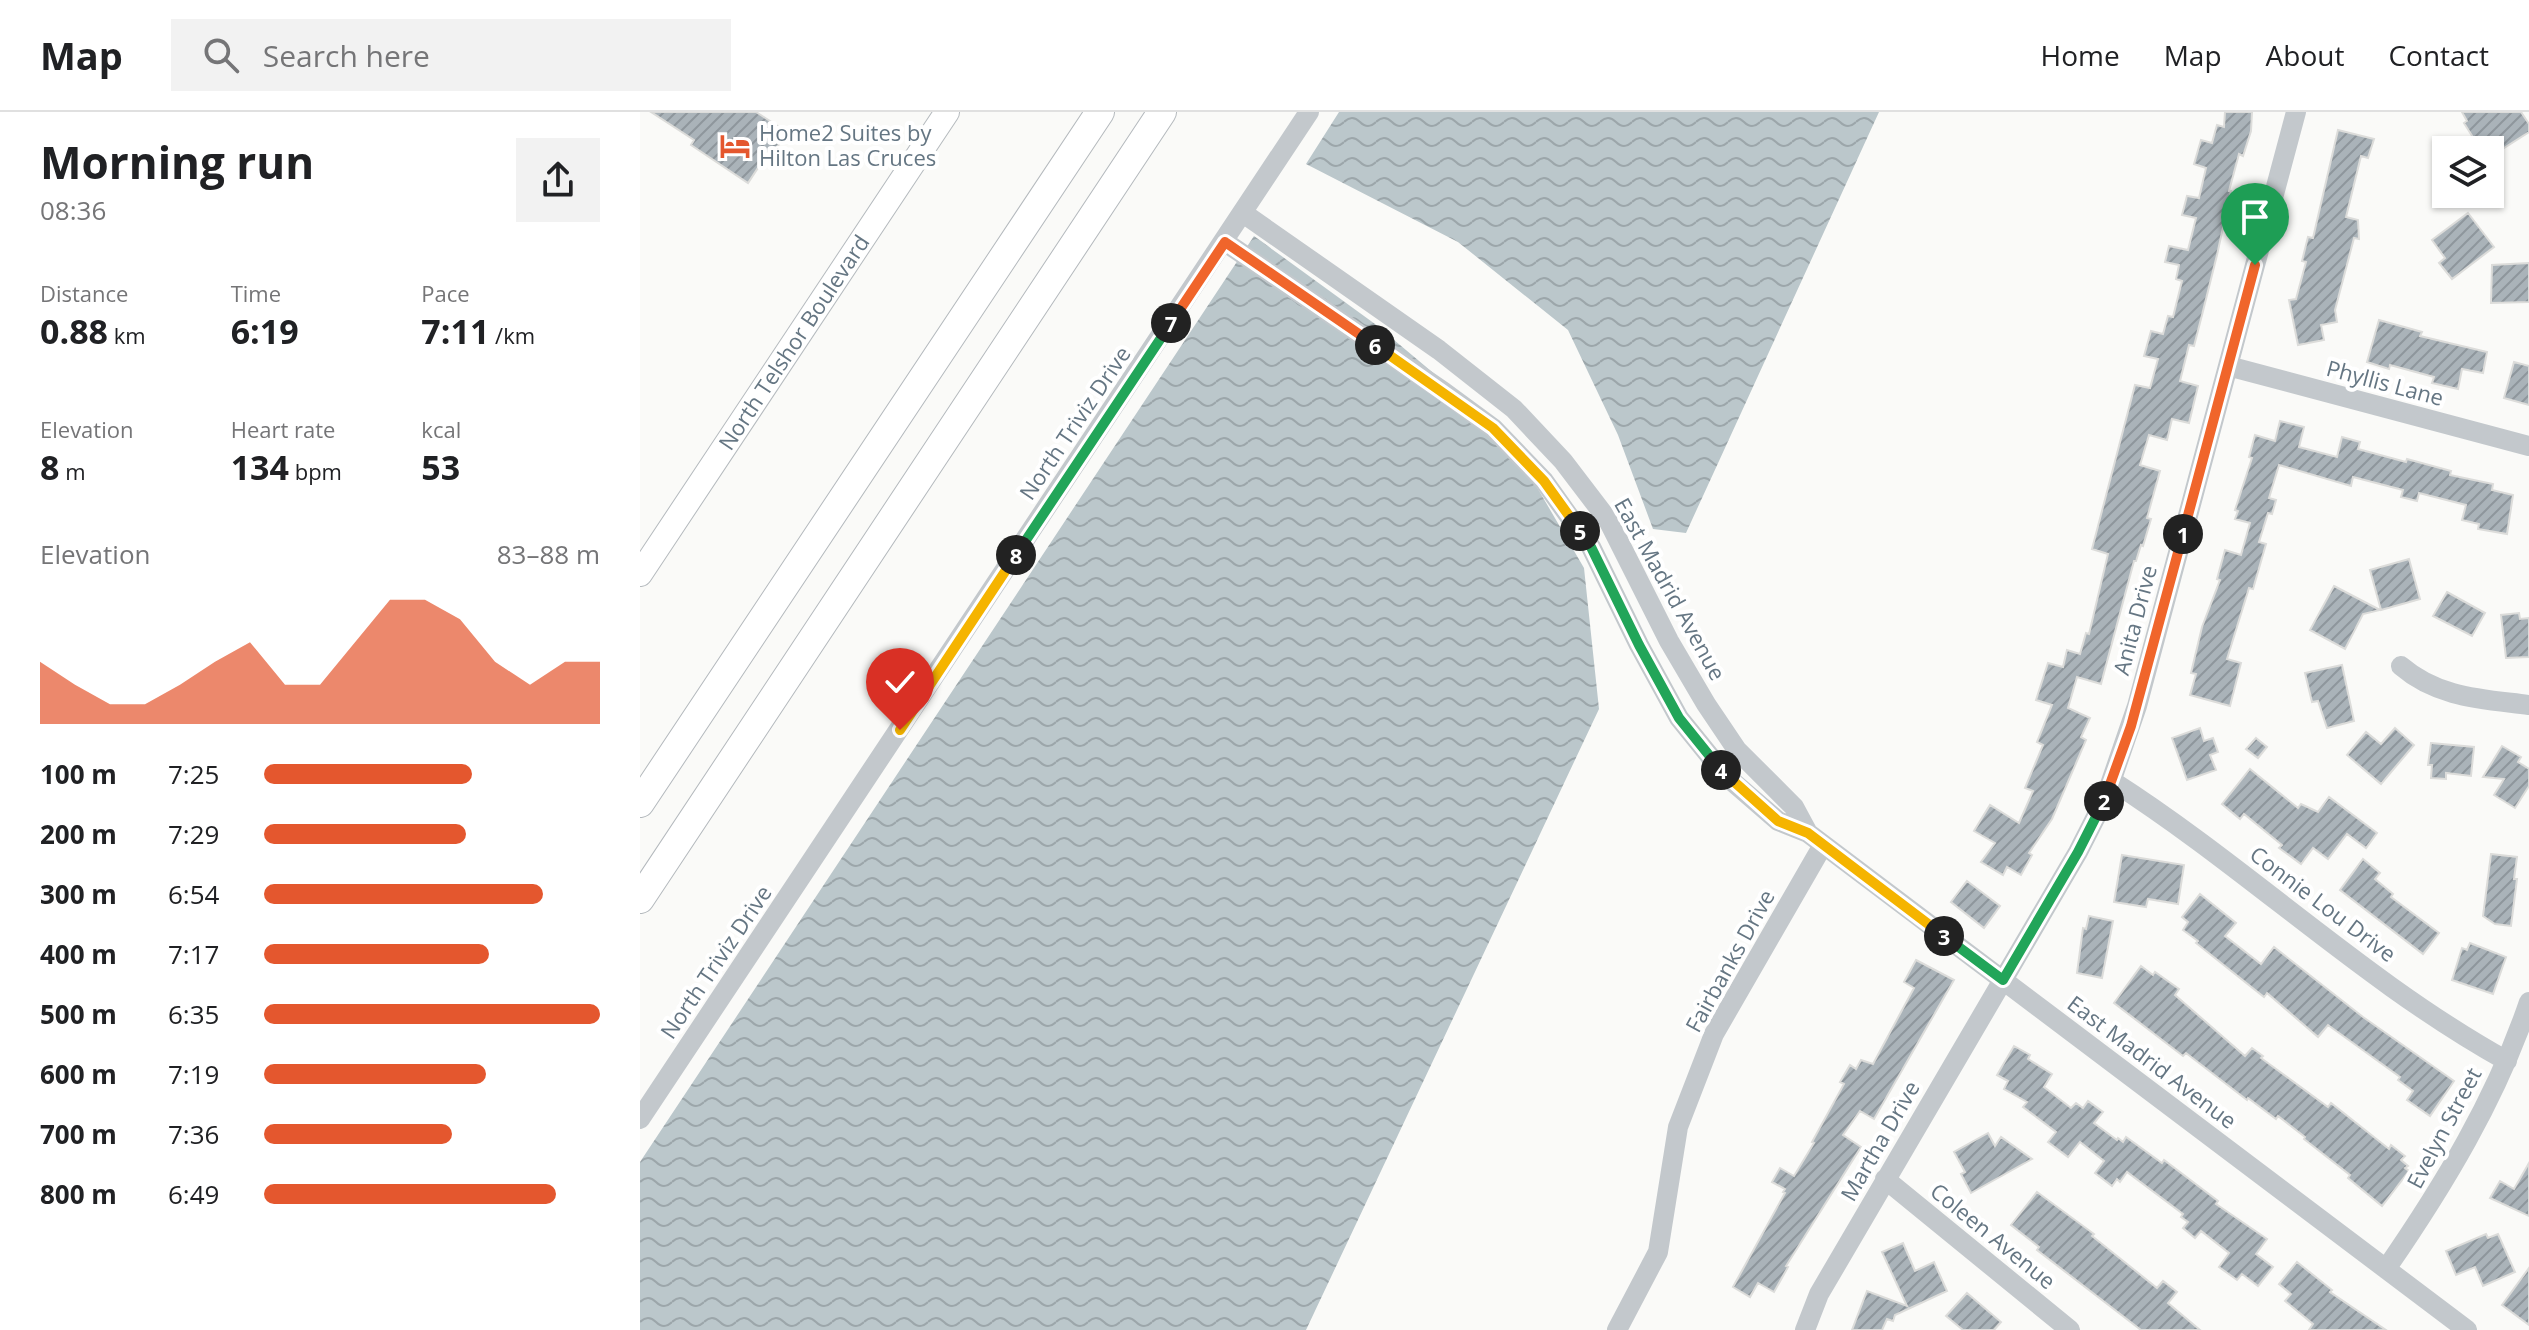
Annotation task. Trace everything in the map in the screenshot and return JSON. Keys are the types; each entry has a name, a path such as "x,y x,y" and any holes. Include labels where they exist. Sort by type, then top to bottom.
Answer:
{"highway":[{"path":"640,803 1100,112"},
{"path":"640,899 1162,112"}],"main road":[{"name":"North Telshor Boulevard","path":"640,574 947,112"}],"street":[{"name":"North Triviz Drive","path":"640,1119 1309,112"},
{"name":"Anita Drive","path":"2003,980 2088,834 2112,781 2137,706 2296,112"},
{"name":"East Madrid Avenue","path":"1243,213 1439,350 1514,409 1563,461 1608,520 1669,641 1706,704 1737,750 1794,807 1815,839"},
{"name":"East Madrid Avenue","path":"1225,242 1493,428 1544,481 1591,547 1679,718 1726,776 1778,821 1815,839 2467,1330"},
{"name":"Phyllis Lane","path":"2228,366 2529,446"},
{"path":"2401,666 2420,681 2444,692 2529,705"},
{"name":"Connie Lou Drive","path":"2112,781 2164,814 2434,1018 2507,1061"},
{"name":"Fairbanks Drive","path":"1617,1330 1658,1252 1678,1127 1714,1034 1815,839"},
{"name":"Martha Drive","path":"1805,1330 1819,1294 2003,980"},
{"name":"Evelyn Street","path":"2386,1269 2448,1176 2507,1061 2529,1002"},
{"name":"Coleen Avenue","path":"1885,1179 2070,1330"}],"water":[{"path":"1339,112 1879,112 1686,533 1653,529 1618,435 1568,330 1458,242 1306,164"},
{"path":"1254,236 1375,324 1506,434 1584,568 1599,709 1306,1330 640,1330 640,1162"}],"building":[{"name":"Home2 Suites by Hilton Las Cruces","path":"651,112 756,112 787,132 776,149 771,148 748,183 691,145 694,140"},
{"path":"2225,112 2252,112 2251,131 2243,156 2239,154 2194,346 2189,345 2180,381 2198,386 2189,423 2172,419 2167,440 2149,435 2140,465 2160,471 2143,546 2134,561 2101,684 2077,677 2068,708 2090,718 2081,737 2086,740 2052,819 2029,853 2032,855 2021,875 2007,867 2003,875 1981,862 1995,843 1974,831 1990,805 2019,823 2033,791 2025,788 2043,745 2037,742 2052,705 2036,700 2048,663 2063,667 2067,650 2080,654 2086,633 2089,634 2108,554 2092,549 2135,385 2150,388 2158,359 2144,356 2151,331 2163,334 2168,316 2173,317 2182,281 2176,279 2179,265 2165,262 2169,246 2188,250 2196,218 2182,215 2187,196 2199,198 2206,168 2194,164 2201,140 2212,143 2217,125 2224,127"},
{"path":"2462,112 2521,112 2529,124 2529,132 2504,148 2504,136 2472,136 2464,123 2467,121"},
{"path":"2338,130 2374,139 2368,158 2361,156 2346,217 2358,220 2359,239 2354,238 2335,310 2337,322 2321,325 2324,340 2298,345 2289,300 2296,299 2306,262 2302,261 2308,237 2313,238"},
{"path":"2468,213 2494,247 2452,279 2439,263 2445,258 2432,240"},
{"path":"2529,263 2529,302 2491,303 2492,265"},
{"path":"2379,320 2422,332 2420,336 2487,352 2483,373 2462,369 2458,389 2432,383 2434,377 2367,362"},
{"path":"2514,362 2529,366 2529,405 2504,398"},
{"path":"2280,421 2304,427 2299,447 2337,457 2342,437 2360,442 2358,449 2406,462 2407,459 2451,471 2450,475 2493,484 2492,490 2513,495 2507,534 2478,529 2479,524 2462,520 2466,505 2419,493 2417,501 2401,497 2403,490 2353,477 2351,486 2279,465 2269,498 2276,500 2272,514 2268,513 2259,542 2266,544 2227,659 2241,663 2230,706 2190,695 2196,674 2191,673 2202,627 2220,580 2217,579 2225,550 2241,555 2250,523 2235,519 2238,511 2235,510 2252,458 2249,457 2255,435 2275,441"},
{"path":"2409,559 2420,599 2381,610 2370,570"},
{"path":"2334,586 2380,610 2363,614 2345,649 2310,630"},
{"path":"2447,592 2485,613 2472,636 2433,616"},
{"path":"2519,613 2520,619 2529,618 2529,657 2506,658 2501,615"},
{"path":"2342,665 2354,721 2327,728 2318,701 2312,702 2305,673"},
{"path":"2200,728 2204,741 2213,738 2218,752 2210,755 2216,770 2187,780 2172,738"},
{"path":"2395,728 2414,745 2381,784 2347,755 2366,732 2381,744"},
{"path":"2256,738 2267,747 2258,758 2246,749"},
{"path":"2431,743 2474,747 2471,776 2446,773 2446,779 2431,778 2432,765 2428,765"},
{"path":"2502,746 2521,757 2518,762 2529,769 2529,786 2515,808 2494,795 2504,779 2483,777"},
{"path":"2250,769 2298,808 2301,804 2318,812 2329,797 2377,833 2366,848 2347,834 2328,859 2313,848 2301,864 2279,848 2282,845 2244,814 2240,819 2222,804"},
{"path":"2491,854 2517,857 2511,926 2495,924 2483,916"},
{"path":"2122,855 2184,865 2178,904 2148,899 2146,907 2114,902"},
{"path":"2363,859 2380,873 2375,879 2393,894 2391,897 2439,933 2423,954 2340,890"},
{"path":"1967,881 2000,906 1984,928 1951,902"},
{"path":"2200,894 2236,923 2225,936 2261,964 2274,947 2363,1017 2454,1081 2430,1116 2407,1100 2413,1091 2398,1080 2400,1077 2328,1025 2318,1037 2267,993 2264,997 2196,943 2198,941 2183,930 2188,922 2182,917"},
{"path":"2089,916 2113,921 2102,978 2077,973 2083,928 2086,929"},
{"path":"2470,943 2506,957 2493,994 2452,980 2462,948 2467,950"},
{"path":"1916,960 1954,980 1874,1119 1860,1111 1843,1135 1861,1147 1786,1266 1774,1292 1758,1283 1750,1297 1733,1287 1785,1193 1785,1189 1772,1182 1780,1168 1794,1176 1844,1084 1840,1082 1850,1065 1856,1069 1861,1060 1873,1064 1914,988 1904,982"},
{"path":"2141,966 2179,989 2175,995 2245,1056 2252,1048 2328,1107 2331,1103 2389,1149 2391,1145 2405,1156 2401,1160 2409,1171 2382,1206 2348,1178 2350,1175 2278,1116 2276,1119 2247,1100 2186,1053 2183,1056 2114,1003"},
{"path":"2014,1046 2052,1074 2044,1087 2071,1108 2076,1103 2083,1108 2088,1101 2103,1112 2094,1123 2117,1140 2123,1142 2126,1137 2162,1163 2164,1160 2218,1201 2216,1204 2267,1239 2256,1254 2273,1267 2258,1286 2242,1274 2237,1280 2219,1267 2229,1253 2201,1231 2195,1238 2183,1228 2188,1222 2181,1217 2183,1214 2127,1172 2120,1182 2117,1179 2112,1186 2095,1173 2104,1161 2080,1142 2068,1157 2048,1142 2056,1132 2023,1107 2027,1102 2004,1089 2008,1081 1997,1075"},
{"path":"1988,1133 1995,1146 2001,1137 2032,1159 1971,1193 1961,1174 1965,1172 1954,1152"},
{"path":"2529,1163 2529,1216 2490,1198 2500,1181 2514,1189"},
{"path":"2037,1192 2094,1234 2092,1236 2157,1288 2163,1281 2177,1292 2168,1303 2200,1330 2141,1330 2037,1250 2039,1247 2011,1225"},
{"path":"2486,1234 2488,1238 2498,1234 2515,1272 2483,1286 2475,1267 2456,1275 2446,1251"},
{"path":"1903,1243 1915,1271 1934,1262 1947,1291 1895,1315 1893,1321 1887,1319 1882,1330 1852,1330 1867,1291 1907,1306 1882,1252"},
{"path":"2297,1262 2332,1290 2330,1292 2386,1330 2309,1330 2313,1324 2285,1301 2291,1294 2279,1284"},
{"path":"2529,1268 2529,1325 2502,1305"},
{"path":"1967,1293 2001,1322 1994,1330 1963,1330 1946,1316"}],"place":[{"name":"Home2 Suites by Hilton Las Cruces","path":"735,146"}],"route":[{"path":"900,730 1225,242 1493,428 1544,481 1591,547 1679,718 1726,776 1778,821 1808,833 2003,980 2088,834 2126,744 2255,265"}]}
